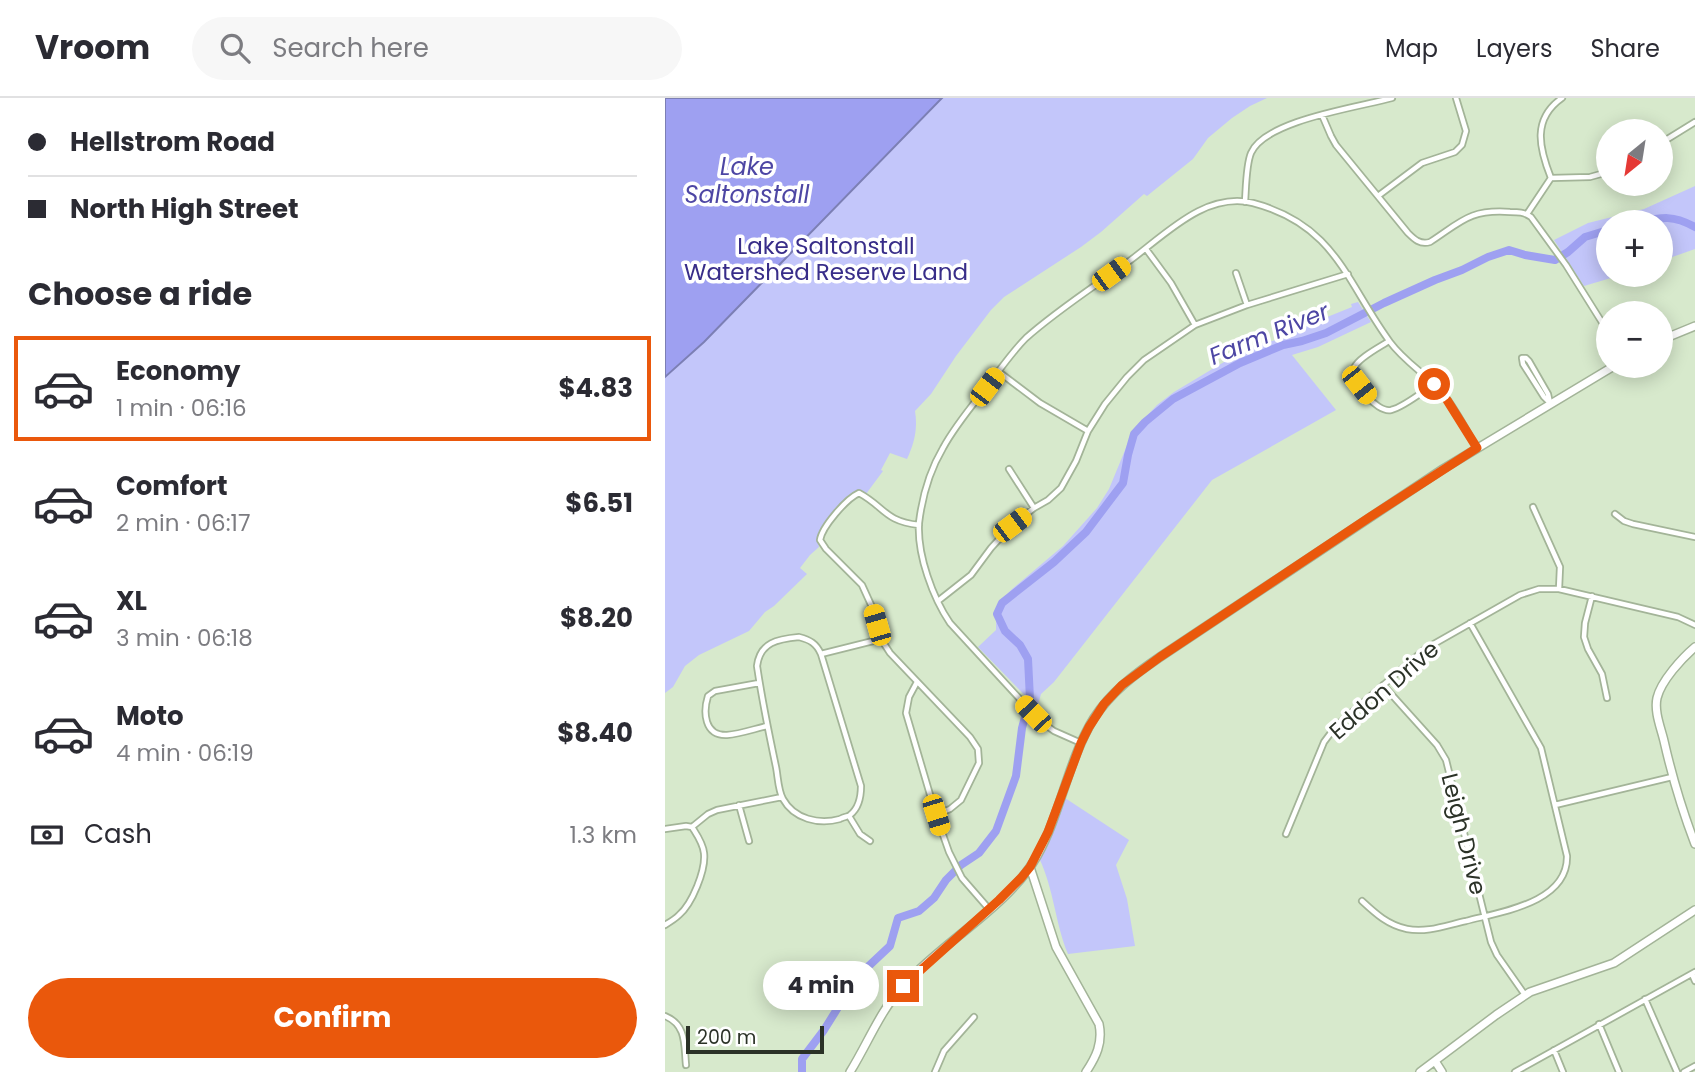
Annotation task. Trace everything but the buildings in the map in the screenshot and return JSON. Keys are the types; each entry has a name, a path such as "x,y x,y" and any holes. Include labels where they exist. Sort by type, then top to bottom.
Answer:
{"main road":[{"path":"1673,335 1695,326"},
{"path":"850,1072 884,1011 903,986 989,909 1030,867 1048,832 1081,743 1104,704 1122,685 1370,517 1596,376"},
{"path":"1695,647 1664,684 1657,700 1673,777 1695,844"},
{"path":"1030,867 1056,947 1099,1024 1099,1048 1086,1072"},
{"path":"1021,878 1036,889"},
{"path":"1420,1072 1525,995 1614,963 1695,910"},
{"path":"1435,1061 1442,1072"}],"street":[{"path":"1245,202 1249,161 1253,149 1264,139 1307,118 1392,98"},
{"path":"1378,196 1422,163 1455,152 1462,145 1466,131 1456,98"},
{"path":"1551,178 1541,131 1548,111 1562,98"},
{"path":"1322,115 1336,145 1414,239 1422,243 1430,242 1475,214 1495,211 1527,214 1535,221 1566,265 1596,313"},
{"path":"1673,136 1695,122"},
{"path":"1551,178 1596,175"},
{"path":"1527,214 1551,178"},
{"path":"1081,743 1054,731 1035,716 950,623 930,585 919,525 936,461 960,422 1017,348 1036,330 1146,248 1205,207 1225,202 1245,202 1297,222 1324,243 1390,341 1434,384 1477,448"},
{"path":"1146,248 1195,324"},
{"path":"1236,273 1247,305"},
{"path":"938,601 971,575 1012,525 1061,488 1088,431 1105,404 1145,360 1195,324 1347,274"},
{"path":"1390,341 1360,360 1354,369 1354,377 1374,404 1381,410 1392,410 1434,384"},
{"path":"1523,358 1529,361 1548,394 1550,403 1523,364 1523,358"},
{"path":"999,372 1040,403 1088,431"},
{"path":"1009,469 1034,508"},
{"path":"919,525 891,518 859,494 850,499 828,524 820,540 826,550 862,585 872,607 881,639 890,653 970,737 979,753 979,763 961,800 936,815"},
{"path":"1533,507 1560,567 1559,589"},
{"path":"1615,514 1633,524 1695,537"},
{"name":"Eddon Drive","path":"1286,834 1328,735 1336,726 1425,649 1520,595 1539,589 1559,589 1678,617 1695,625"},
{"path":"1592,596 1584,638 1602,674 1607,698"},
{"path":"1362,901 1396,926 1414,930 1430,929 1526,905 1550,890 1561,879 1567,867 1567,856 1541,748 1470,623"},
{"path":"786,638 809,639 817,645 821,653 860,786 861,798 849,816 820,822 809,820 789,808 782,797 757,666 763,649 786,638"},
{"path":"821,653 881,639"},
{"path":"917,682 909,698 907,713 936,815 953,862 989,909"},
{"path":"759,683 715,691 708,696 704,713 709,727 724,735 767,726"},
{"name":"Leigh Drive","path":"1383,685 1437,745 1446,760 1493,949 1525,995"},
{"path":"1555,805 1673,777"},
{"path":"692,827 708,814 782,797"},
{"path":"739,805 749,841"},
{"path":"849,816 860,834 870,841"},
{"path":"665,829 692,827 704,852 697,886 681,914 665,925"},
{"path":"1515,1072 1693,973 1695,981"},
{"path":"1645,999 1677,1072"},
{"path":"665,1016 682,1029 686,1065"},
{"path":"935,1072 944,1051 974,1017"},
{"path":"1599,1024 1619,1072"},
{"path":"1554,1050 1563,1072"},
{"path":"1684,1072 1695,1066"}],"green space":[{"name":"Lake Saltonstall Watershed Reserve Land","path":"665,98 1267,98 1232,118 1208,138 1193,159 1147,196 1144,194 1101,232 1004,297 991,310 931,394 915,411 915,436 907,459 890,453 881,470 883,471 866,494 859,490 853,492 823,525 817,537 819,547 800,568 807,574 765,612 749,631 699,655 685,666 673,687 665,693"},
{"path":"1695,186 1695,249 1673,257 1673,210 1640,210"},
{"path":"1596,221 1596,282 1584,286 1554,240"},
{"path":"1358,302 1371,322 1318,347 1292,355 1336,410 1212,480 1054,682 1041,694 1037,708 978,647 996,630 996,611 1003,599 1063,546 1097,508 1109,489 1130,438 1143,420 1174,392 1239,353 1276,340"},
{"path":"1065,798 1129,840 1116,865 1127,899 1135,946 1068,954 1039,858 1051,836"}],"water":[{"name":"Lake Saltonstall","path":"665,98 942,98 704,342 665,377"}],"waterway":[{"name":"Farm River","path":"1673,219 1695,227"},
{"name":"Farm River","path":"802,1072 802,1059 824,1030 857,977 890,946 898,918 919,911 934,898 946,880 961,865 979,853 996,831 1016,776 1022,728 1030,699 1028,659 1020,645 1005,631 997,614 1002,603 1054,562 1086,532 1123,483 1134,434 1145,422 1173,399 1240,363 1283,345 1326,333 1384,303 1488,257 1509,250 1555,260 1585,237 1596,234"}],"route":[{"path":"903,986 999,900 1030,867 1061,802 1089,727 1104,704 1122,685 1160,657 1477,448 1442,392 1434,384"}]}
